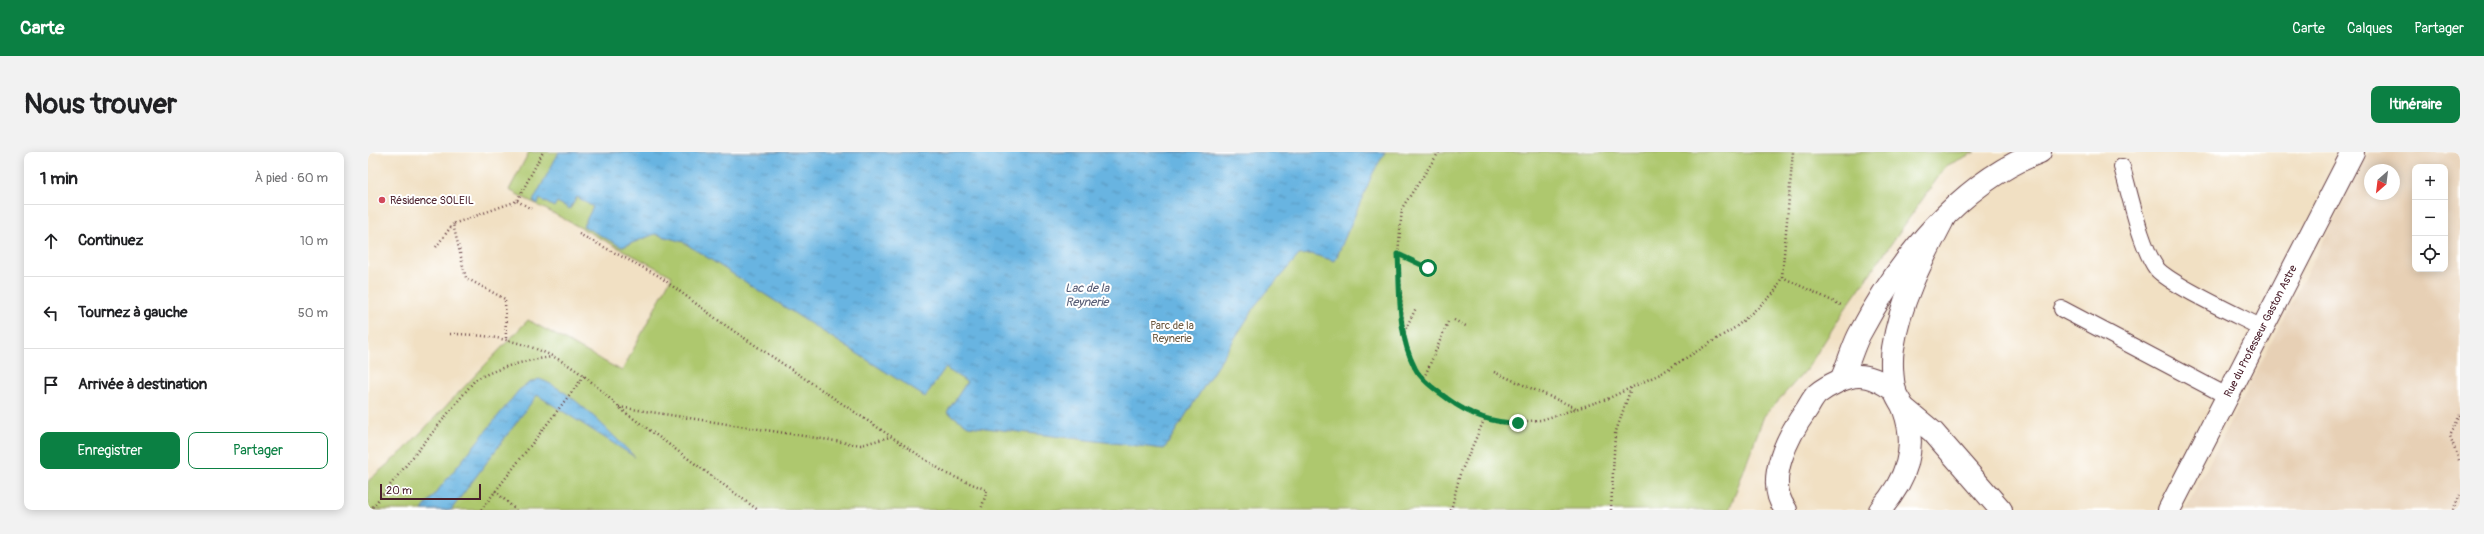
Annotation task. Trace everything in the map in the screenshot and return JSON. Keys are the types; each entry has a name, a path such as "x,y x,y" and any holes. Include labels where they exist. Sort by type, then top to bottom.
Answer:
{"street":[{"path":"1841,380 1858,337 1901,266 1967,194 2018,160 2040,152"},
{"name":"Rue du Professeur Gaston Astre","path":"2168,510 2352,152"},
{"path":"1880,510 1892,496 1905,472 1911,431 1899,399 1893,349 1905,295 1944,218"},
{"path":"1779,504 1779,467 1795,425 1817,394 1841,380 1859,376 1881,382 1933,432 2001,510"}],"lane":[{"path":"2122,167 2148,251 2158,269 2177,282 2262,328"},
{"path":"2062,309 2227,396"}],"path":[{"path":"436,247 453,224 517,201 543,152"},
{"path":"1439,152 1402,208 1398,254 1404,333 1415,369 1424,378 1456,405 1485,418 1501,423 1518,423 1540,420 1607,399 1631,388 1660,374 1736,327 1774,293 1782,277 1794,152"},
{"path":"517,201 534,210"},
{"path":"453,224 466,278 505,299 506,338"},
{"path":"579,234 659,276 722,323 947,474 987,490 981,510"},
{"path":"1398,254 1428,268"},
{"path":"1404,333 1416,308"},
{"path":"1454,320 1466,326"},
{"path":"1424,378 1448,322"},
{"path":"450,334 477,334 506,338 554,357 584,376 618,407 758,510"},
{"path":"370,510 475,380 492,370 534,359 554,357"},
{"path":"1494,372 1577,408"},
{"path":"481,510 584,376"},
{"path":"1611,510 1615,434 1631,388"},
{"path":"618,407 861,445 890,437"},
{"path":"2460,415 2450,436 2460,463"},
{"path":"1451,510 1460,474 1485,418"},
{"path":"496,491 516,510"},
{"path":"2453,510 2460,495"}],"shaded area":[{"path":"2369,152 2460,152 2460,510 2185,510"}],"green space":[{"name":"Parc de la Reynerie","path":"529,152 1975,152 1946,166 1845,309 1807,369 1764,416 1729,510 368,510 368,481 403,451 528,320 622,371 672,276 509,190"}],"water":[{"name":"Lac de la Reynerie","path":"559,152 1385,152 1373,173 1335,261 1311,254 1299,255 1258,302 1164,449 968,426 947,412 967,382 945,368 925,397 683,242 655,234 622,247 583,226 593,207 577,197 570,209 557,202 554,207 540,199 538,204 533,201"},
{"path":"539,379 564,392 577,402 635,457 537,395 451,510 422,510 519,390 529,383"}],"place":[{"name":"Résidence SOLEIL","path":"382,200"}],"route":[{"path":"1428,268 1398,254 1404,340 1415,369 1431,386 1456,405 1485,418 1501,423 1518,423"}]}
